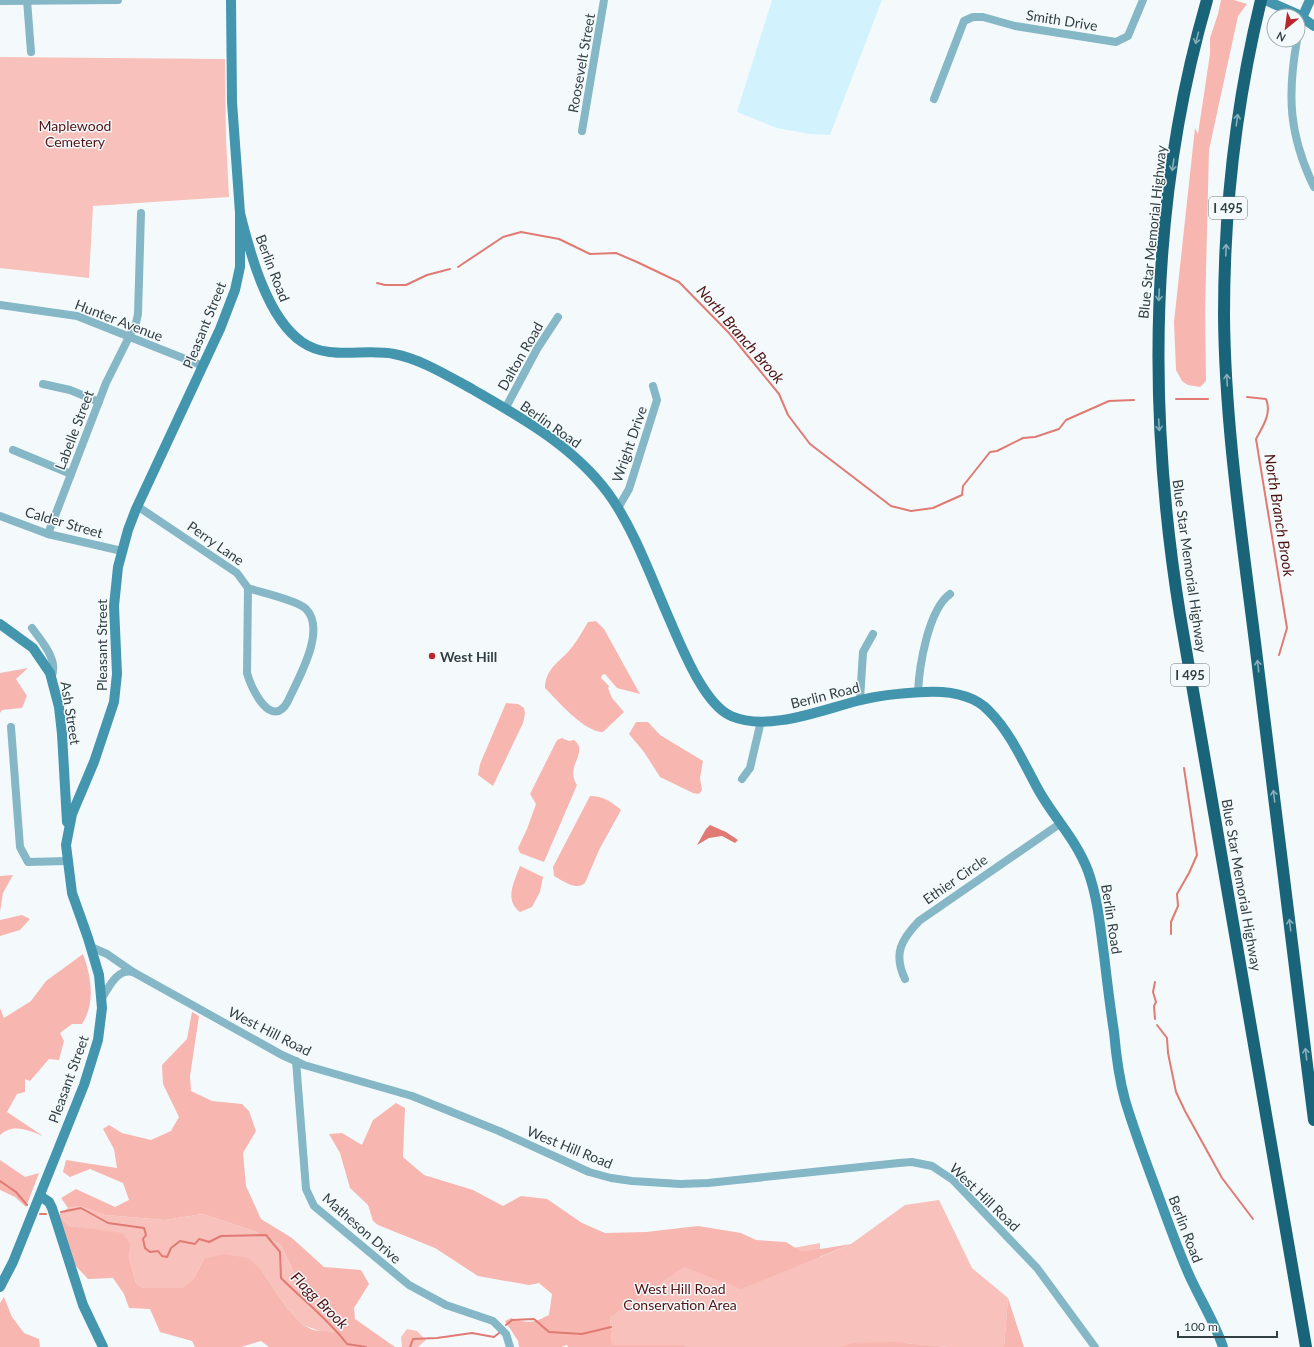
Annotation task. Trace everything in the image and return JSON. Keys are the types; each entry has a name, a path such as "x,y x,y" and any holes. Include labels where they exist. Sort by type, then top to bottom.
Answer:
{"highway":[{"name":"Blue Star Memorial Highway","path":"1207,0 1192,55 1181,111 1163,243 1158,310 1157,370 1162,462 1170,548 1180,615 1306,1347"},
{"name":"I 495","path":"1266,1 1243,83 1232,165 1225,250 1226,360 1235,474 1314,1120"}],"street":[{"path":"0,1 118,0"},
{"name":"Pleasant Street","path":"0,1287 13,1262 40,1196 93,1058 101,1022 102,998 99,975 72,893 66,845 68,828 83,786 104,738 115,697 118,674 114,606 116,582 122,551 137,506 203,366 235,290 241,252 240,213 232,114 231,0"},
{"name":"Roosevelt Street","path":"582,131 604,0"},
{"name":"Smith Drive","path":"934,99 964,21 973,17 983,17 1015,26 1116,42 1128,36 1144,0"},
{"path":"27,1 31,52"},
{"path":"1266,1 1281,8"},
{"path":"1296,48 1291,111 1294,136 1300,156 1314,187"},
{"name":"Labelle Street","path":"48,534 99,402 128,336 136,323 138,314 141,213"},
{"name":"Berlin Road","path":"240,213 244,233 268,300 283,325 300,341 315,350 322,351 389,353 404,357 447,375 549,436 581,462 605,489 618,508 686,656 702,685 715,703 728,715 745,720 761,721 794,717 886,695 918,693 957,694 972,699 985,707 1008,737 1039,792 1082,857 1097,900 1118,1068 1127,1109 1170,1229 1190,1278 1224,1347"},
{"name":"Hunter Avenue","path":"0,305 78,316 203,366"},
{"name":"Dalton Road","path":"505,409 537,349 558,317"},
{"path":"43,384 70,390 99,402"},
{"name":"Wright Drive","path":"618,508 628,488 657,400 653,386"},
{"path":"13,450 71,474"},
{"name":"Perry Lane","path":"137,506 237,573 248,588"},
{"name":"Calder Street","path":"0,516 48,534 122,551"},
{"path":"248,588 305,609 313,623 314,636 309,652 285,707 280,710 274,711 265,707 254,692 247,673 248,588"},
{"path":"918,693 919,665 927,637 940,604 950,594"},
{"name":"Ash Street","path":"0,624 33,648 51,677 60,714 68,828"},
{"path":"32,628 51,658 54,666 51,677"},
{"path":"860,700 863,652 873,634"},
{"path":"742,779 750,768 761,721"},
{"path":"11,727 20,847 28,862 67,861"},
{"path":"65,779 83,786"},
{"name":"Ethier Circle","path":"905,979 898,962 900,949 909,932 919,921 1060,823"},
{"name":"West Hill Road","path":"91,947 107,954 133,972 296,1061 412,1096 499,1131 576,1166 611,1178 680,1184 708,1183 912,1162 932,1166 952,1180 1037,1268 1094,1347"},
{"path":"102,998 118,975 128,971 133,972"},
{"name":"Matheson Drive","path":"296,1061 306,1189 314,1206 409,1285 446,1304 493,1321 506,1334 510,1347"},
{"path":"40,1196 49,1202 52,1208 83,1305 103,1347"}],"shaded area":[{"path":"772,0 882,0 830,135 809,134 777,128 737,112"},
{"path":"1221,0 1234,0 1247,4 1238,16 1209,150 1205,313 1206,381 1200,387 1188,385 1182,381 1176,370 1174,322 1195,128 1198,134 1210,54 1210,38"},
{"path":"596,621 604,629 640,694 617,688 605,674 602,675 601,678 609,686 608,688 612,698 624,712 603,732 596,731 580,722 545,688 547,677 552,668 571,649 588,622"},
{"path":"28,668 16,679 27,696 22,708 2,710 0,713 0,673"},
{"path":"506,703 518,704 524,708 525,714 523,723 493,786 478,775 480,764"},
{"path":"636,722 648,722 660,735 703,761 700,778 702,790 699,794 693,793 660,777 644,752 629,734"},
{"path":"562,738 569,741 574,740 578,745 579,755 573,772 577,785 544,862 520,853 518,848 536,804 530,794 557,740"},
{"path":"590,796 607,800 621,810 599,850 585,883 574,886 565,883 554,876 553,867"},
{"path":"710,825 726,832 738,840 735,843 722,836 709,838 697,845"},
{"path":"520,866 543,877 540,892 532,907 520,912 512,902 511,896 513,884"},
{"path":"13,875 3,893 0,912 0,876"},
{"path":"22,915 30,919 20,930 0,936 0,920"},
{"path":"83,954 91,989 91,998 86,1016 82,1024 72,1024 60,1033 64,1041 59,1060 49,1059 30,1081 25,1079 25,1092 17,1094 7,1112 43,1136 15,1128 5,1131 0,1135 0,1008 4,1018 31,1001 46,981"},
{"path":"192,1012 199,1016 190,1076 191,1091 212,1101 242,1104 249,1111 256,1131 243,1153 246,1186 261,1219 292,1238 324,1267 361,1270 369,1284 354,1308 355,1319 395,1347 269,1347 261,1341 241,1347 195,1347 192,1341 160,1332 150,1309 129,1308 124,1294 113,1278 88,1279 74,1264 58,1215 69,1226 122,1233 131,1244 129,1258 136,1283 143,1288 182,1288 194,1278 204,1259 223,1254 248,1258 262,1271 287,1308 303,1325 313,1330 334,1333 348,1324 330,1306 298,1281 281,1245 254,1231 203,1214 165,1220 105,1215 80,1206 68,1208 61,1198 76,1189 115,1207 129,1200 123,1183 90,1169 70,1177 63,1172 66,1160 117,1168 114,1149 103,1129 109,1125 122,1133 151,1140 171,1131 179,1117 163,1084 162,1065 187,1039"},
{"path":"396,1103 405,1108 403,1157 424,1175 473,1190 503,1206 521,1196 547,1199 582,1223 605,1233 646,1232 698,1226 741,1233 756,1240 786,1242 802,1252 851,1244 741,1289 684,1267 610,1317 612,1345 686,1345 684,1347 568,1347 567,1345 561,1347 519,1347 518,1341 505,1321 511,1318 531,1322 549,1315 552,1294 539,1283 529,1285 478,1276 435,1248 378,1225 373,1221 368,1205 350,1188 340,1153 329,1134 342,1133 362,1145 373,1120"},
{"path":"0,1160 25,1177 39,1173 26,1207 15,1197 0,1190"},
{"path":"4,1297 12,1317 24,1333 39,1339 40,1347 0,1347 0,1303"},
{"path":"1008,1298 1024,1347 1004,1347"},
{"path":"894,1342 949,1347 841,1347 853,1343"}],"green space":[{"name":"Maplewood Cemetery","path":"0,57 225,59 226,138 229,197 93,206 89,278 0,268"},
{"name":"West Hill Road Conservation Area","path":"939,1200 972,1268 1008,1298 1004,1347 949,1347 904,1343 908,1347 665,1347 663,1345 612,1345 610,1318 597,1311 675,1245 782,1250 820,1243 820,1257 851,1244 905,1205"},
{"path":"80,1206 105,1215 165,1220 203,1214 254,1231 281,1245 298,1281 330,1306 354,1330 364,1347 303,1325 287,1308 262,1271 204,1259 194,1278 182,1288 143,1288 136,1283 129,1258 131,1244 93,1230 69,1226 58,1215 68,1208"},
{"path":"407,1329 417,1331 426,1340 418,1347 402,1347 401,1337"}],"waterway":[{"name":"North Branch Brook","path":"458,267 503,237 521,232 559,239 590,254 616,253 679,282 729,333 779,394 788,415 810,444 891,506 911,511 933,508 962,495 963,486 990,452 997,451 1023,438 1035,437 1059,429 1066,420 1109,401 1134,400"},
{"name":"North Branch Brook","path":"377,283 385,285 406,285 427,275 450,269"},
{"name":"North Branch Brook","path":"1247,397 1266,399 1268,404 1266,419 1256,439 1287,628 1279,655"},
{"name":"North Branch Brook","path":"1176,399 1208,399"},
{"name":"North Branch Brook","path":"1171,934 1171,922 1178,906 1177,894 1197,855 1184,768"},
{"name":"North Branch Brook","path":"1155,982 1153,992 1156,1002 1154,1006 1155,1019"},
{"name":"North Branch Brook","path":"1157,1025 1167,1038 1168,1053 1176,1092 1185,1111 1222,1178 1253,1219"},
{"name":"Flagg Brook","path":"0,1181 16,1192 27,1205"},
{"name":"Flagg Brook","path":"61,1212 81,1208 108,1223 144,1228 146,1235 143,1239 145,1248 150,1252 158,1251 162,1256 167,1257 171,1248 180,1241 195,1244 199,1239 209,1242 221,1236 266,1235 280,1252 281,1278 324,1318 347,1344 366,1347"},
{"name":"Flagg Brook","path":"40,1214 46,1214"},
{"path":"506,1325 512,1320 534,1319 549,1332 582,1334 611,1327"},
{"path":"410,1347 413,1339 437,1338 472,1333 494,1337 499,1333"}],"place":[{"name":"West Hill","path":"432,656"}]}
